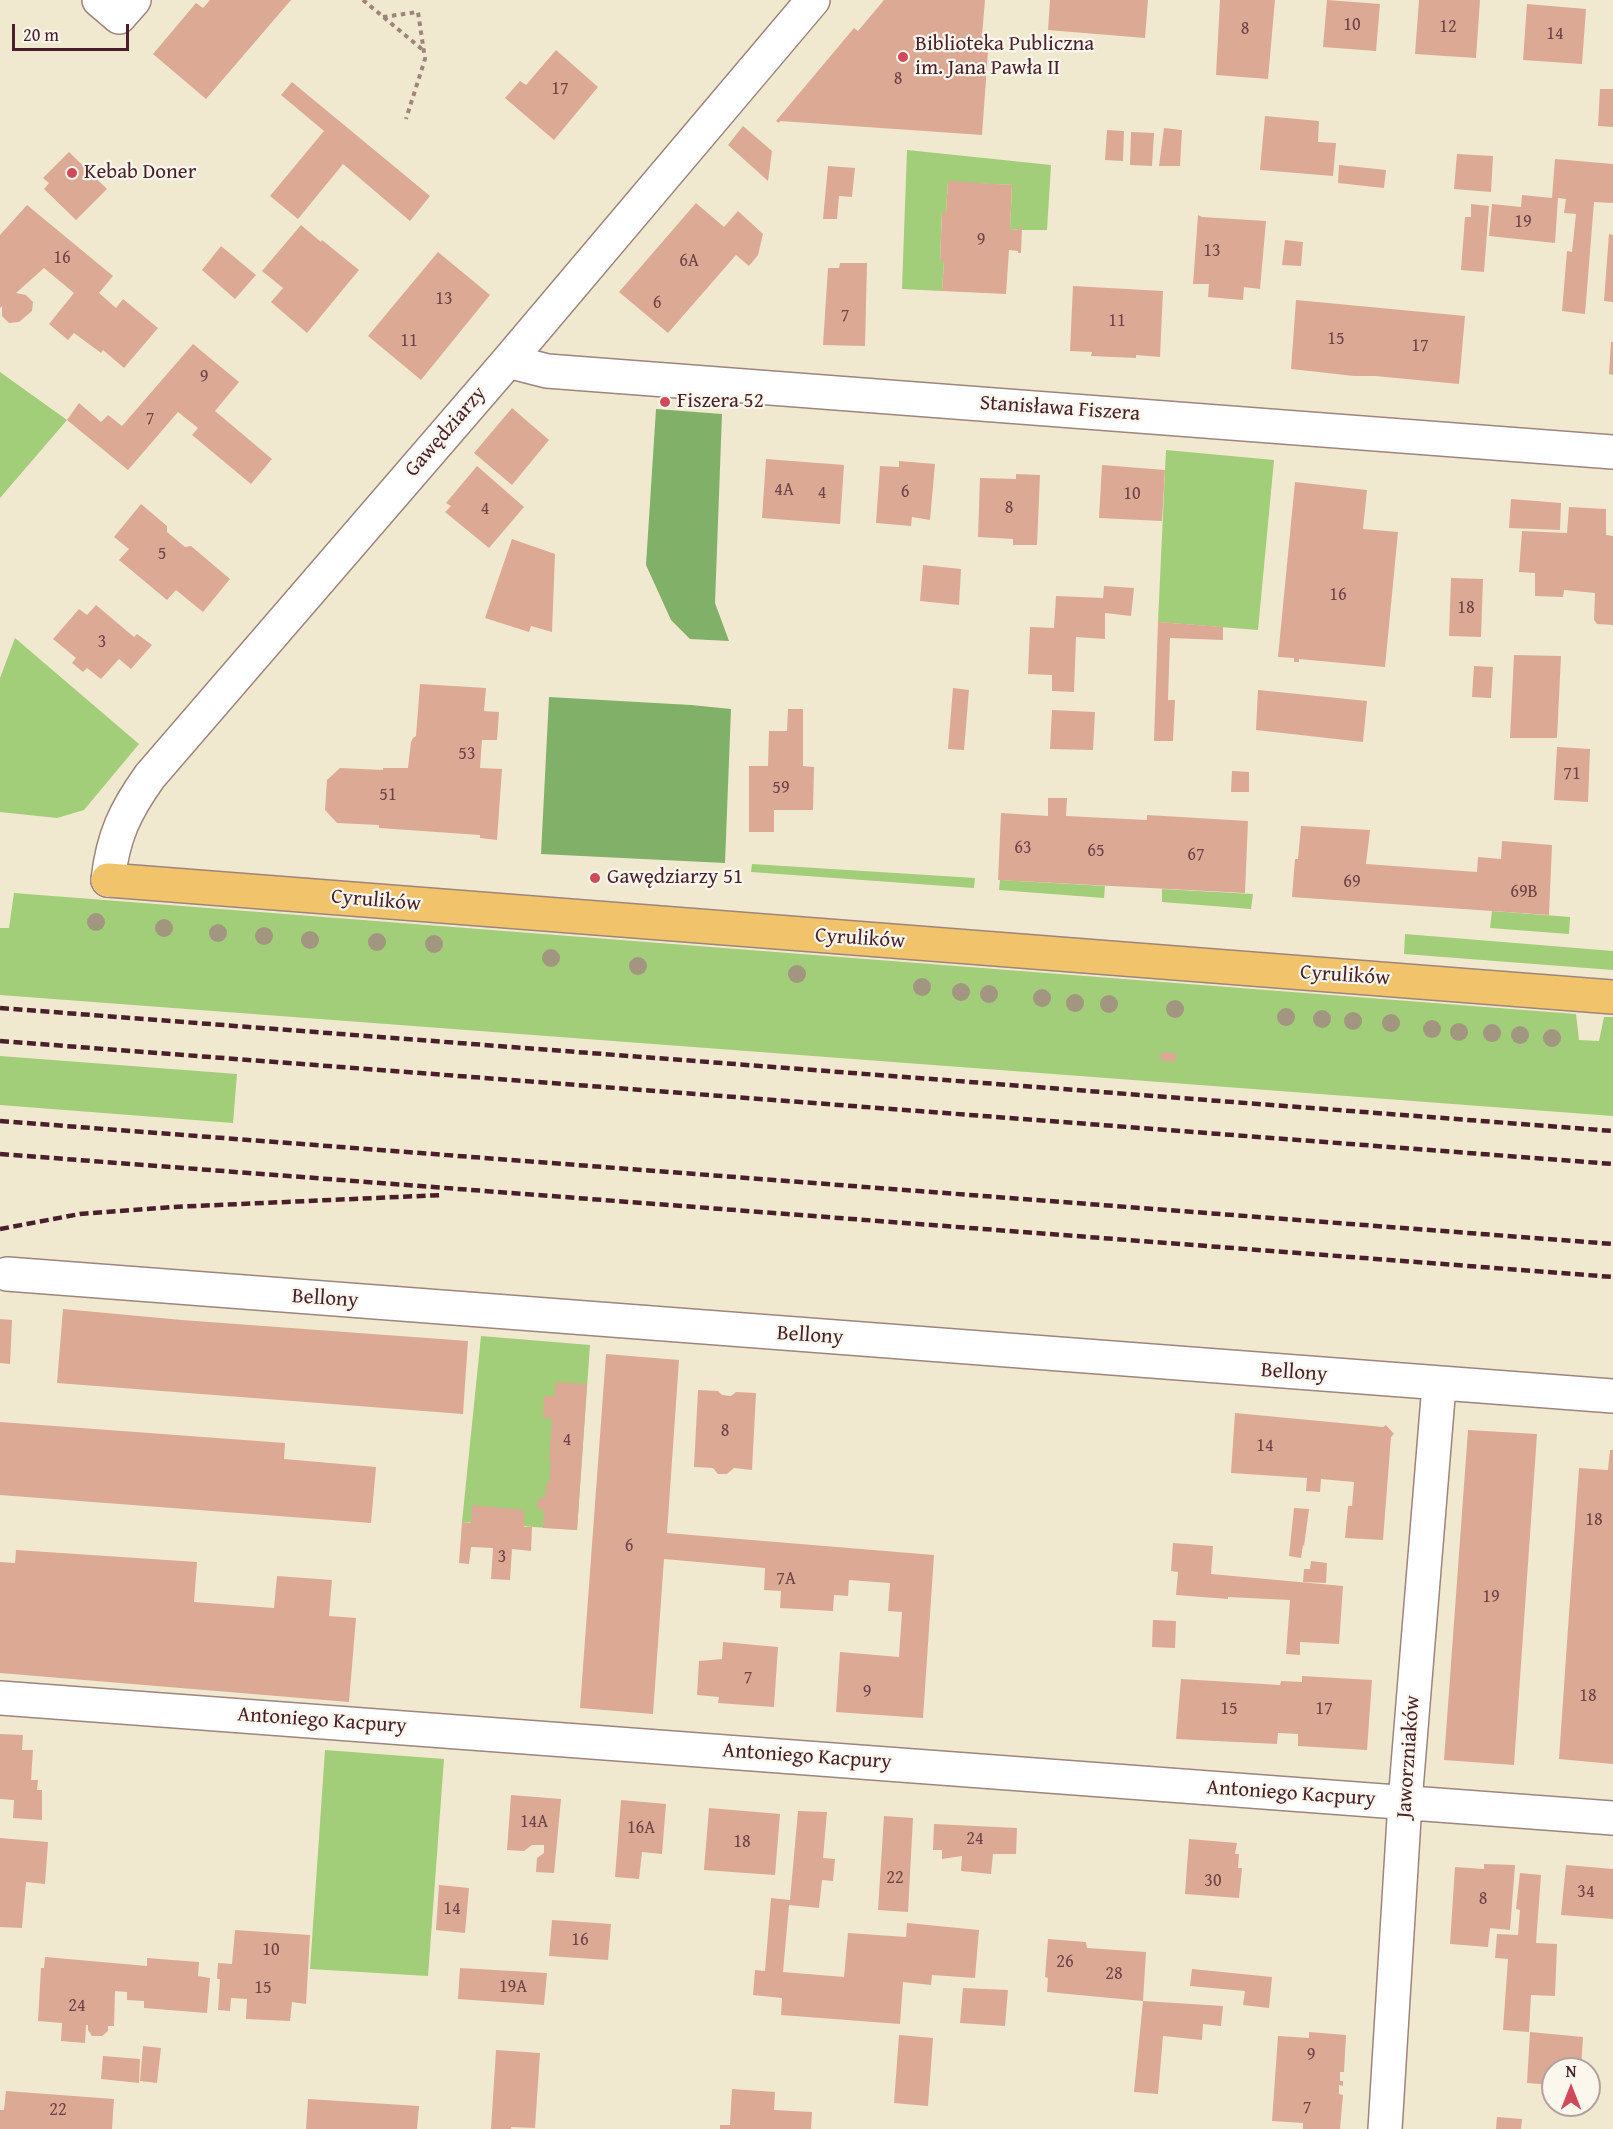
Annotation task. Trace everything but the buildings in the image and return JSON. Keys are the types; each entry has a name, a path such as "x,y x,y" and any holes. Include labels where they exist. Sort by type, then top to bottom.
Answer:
{"main road":[{"name":"Cyrulików","path":"108,879 1613,997"}],"street":[{"name":"Gawędziarzy","path":"108,879 110,859 124,815 150,776 508,361 813,0"},
{"name":"Stanisława Fiszera","path":"508,361 547,371 1613,452"},
{"name":"Bellony","path":"7,1274 1439,1385 1613,1396"},
{"name":"Jaworzniaków","path":"1385,2129 1405,1802 1439,1385"},
{"name":"Antoniego Kacpury","path":"0,1698 1613,1818"}],"path":[{"path":"363,0 424,51"},
{"path":"383,16 418,12 424,66 406,119"}],"green space":[{"path":"907,150 1051,165 1047,230 1022,230 1020,227 1019,230 1010,229 1012,185 948,182 946,212 942,212 940,260 944,261 942,291 902,289"},
{"path":"0,372 67,420 0,498"},
{"path":"656,409 722,414 715,603 729,641 690,639 671,620 646,565"},
{"path":"1166,450 1274,460 1258,630 1158,622"},
{"path":"15,638 139,744 84,810 57,818 0,812 0,678"},
{"path":"549,697 731,709 725,863 541,854"},
{"path":"752,864 975,878 974,888 751,872"},
{"path":"1000,880 1105,886 1104,898 999,890"},
{"path":"1162,889 1253,894 1251,909 1162,902"},
{"path":"14,893 1576,1014 1579,1040 1599,1041 1604,1017 1613,1017 1613,1116 0,995 0,928 9,928"},
{"path":"1492,911 1570,917 1569,934 1490,928"},
{"path":"1405,934 1613,951 1613,970 1404,954"},
{"path":"0,1056 237,1074 233,1123 0,1105"},
{"path":"481,1336 590,1345 577,1530 462,1522"},
{"path":"325,1750 444,1759 428,1976 310,1969"}],"railway":[{"path":"0,1008 1613,1131"},
{"path":"0,1041 1613,1164"},
{"path":"0,1121 1613,1244"},
{"path":"0,1154 1613,1277"},
{"path":"0,1229 80,1214 173,1207 442,1195"}],"place":[{"name":"Biblioteka Publiczna im. Jana Pawła II","path":"903,57"},
{"name":"Kebab Doner","path":"72,173"},
{"name":"Fiszera 52","path":"665,402"},
{"name":"Gawędziarzy 51","path":"595,878"}]}
